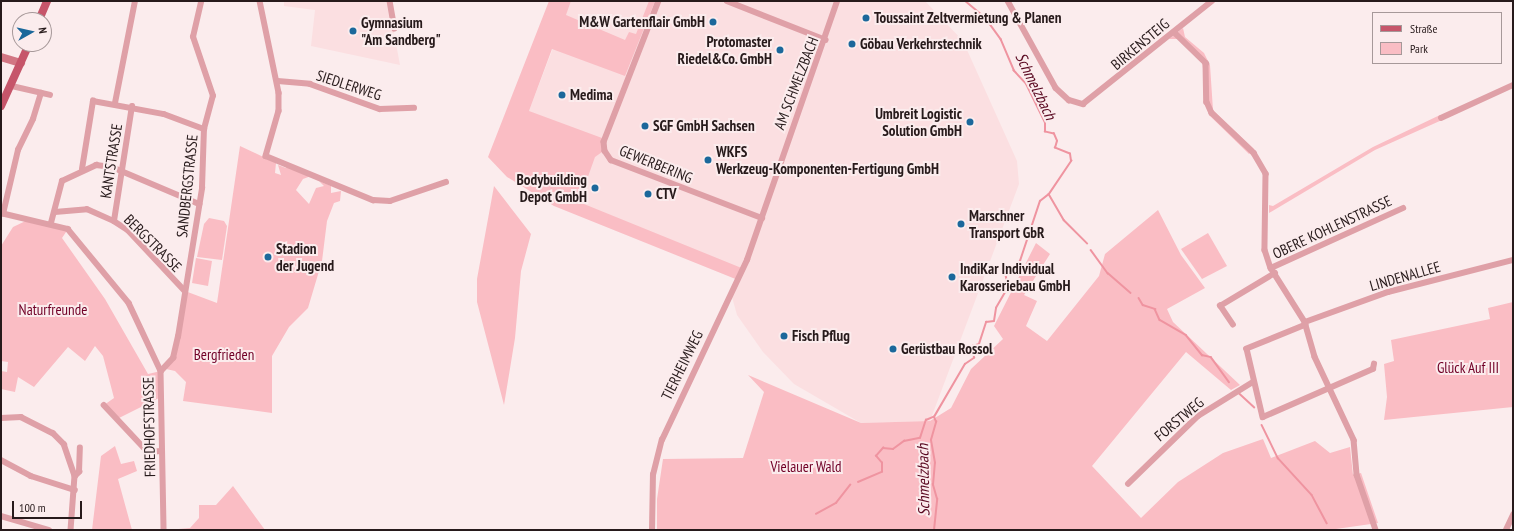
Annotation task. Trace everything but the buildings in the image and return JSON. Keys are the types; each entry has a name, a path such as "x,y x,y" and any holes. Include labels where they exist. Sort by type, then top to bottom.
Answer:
{"main road":[{"path":"42,12 47,1"},
{"path":"1,106 12,86 26,52"},
{"path":"1,57 22,63"}],"street":[{"path":"112,102 134,1"},
{"name":"SANDBERGSTRASSE","path":"161,371 173,358 199,204 204,129 212,96 193,37 201,1"},
{"path":"260,1 278,80 279,111 265,154 373,200 390,201 446,182"},
{"path":"390,1 395,29"},
{"name":"GEWERBERING","path":"659,1 604,142 605,151 611,160 762,218"},
{"path":"727,1 826,40"},
{"name":"AM SCHMELZBACH","path":"762,218 826,40 837,1"},
{"name":"BIRKENSTEIG","path":"1008,1 1056,88 1069,100 1083,104 1212,1"},
{"name":"OBERE KOHLENSTRASSE","path":"1174,32 1206,63 1207,102 1212,113 1254,153 1266,174 1264,250 1273,271 1305,323 1315,357 1345,418 1354,440 1357,475 1376,530"},
{"name":"SIEDLERWEG","path":"278,80 310,84 380,109 414,108"},
{"path":"1441,118 1513,85"},
{"path":"12,86 50,95"},
{"path":"2,214 18,150 33,119 41,93"},
{"path":"82,169 91,103 112,102 132,106 204,129"},
{"name":"KANTSTRASSE","path":"114,221 132,106"},
{"path":"51,223 62,181 82,169 96,165 123,171 199,204"},
{"name":"OBERE KOHLENSTRASSE","path":"1273,271 1403,208"},
{"name":"BERGSTRASSE","path":"55,212 86,210 114,221 128,230 185,292"},
{"name":"FRIEDHOFSTRASSE","path":"2,214 51,223 68,229 79,239 129,303 161,371 161,451 164,530"},
{"name":"TIERHEIMWEG","path":"652,530 653,475 662,440 744,269 762,218"},
{"name":"LINDENALLEE","path":"1305,323 1388,292 1513,260"},
{"path":"1232,325 1220,306 1273,271"},
{"path":"1305,323 1247,349 1253,382 1263,417 1267,418 1373,369 1374,364"},
{"name":"FORSTWEG","path":"1128,484 1198,416 1253,382"},
{"path":"104,404 148,452 161,451"},
{"path":"1,418 21,417 53,433 70,456 75,476 71,530"},
{"path":"75,476 79,472 80,448"},
{"path":"1,460 31,476 75,490"},
{"path":"1506,530 1513,515"},
{"path":"1,516 49,530"}],"shaded area":[{"name":"Gymnasium \"Am Sandberg\"","path":"284,1 388,1 400,65 311,46 315,10 284,6"},
{"path":"571,1 925,1 963,41 1017,161 1019,184 930,421 861,423 794,384 763,352 737,315 732,297 738,280 546,188 511,158"}],"green space":[{"path":"549,1 571,1 566,15 625,40 629,32 636,34 649,1 655,1 625,76 552,49 529,111 602,138 602,152 595,157 579,202 744,269 738,280 554,206 507,177 488,157"},
{"path":"1183,28 1185,37 1204,53 1210,65 1213,110 1254,149 1249,154 1209,115 1202,61 1178,39 1169,39"},
{"path":"1440,115 1442,120 1375,150 1269,213 1269,205 1273,206 1373,147"},
{"name":"Bergfrieden","path":"240,146 276,163 275,173 281,175 278,165 286,168 287,165 311,176 303,179 296,190 309,204 316,188 324,186 319,181 331,186 331,193 341,191 340,201 334,203 327,221 322,261 308,308 289,327 272,356 272,413 183,401 186,382 175,371 166,369 173,358 185,291 217,303"},
{"path":"494,186 531,234 521,271 515,338 504,405 477,302 477,279"},
{"name":"Vielauer Wald","path":"1158,210 1181,255 1205,288 1167,309 1173,322 1240,385 1231,390 1186,352 1092,466 1141,518 1178,482 1223,453 1263,439 1271,458 1315,441 1330,453 1350,447 1353,475 1361,473 1378,523 1329,530 657,530 657,499 663,459 743,458 764,392 748,375 861,423 930,421 951,408 971,369 1003,339 994,326 1036,243 1050,254 1024,295 1037,301 1026,326 1047,341 1099,276 1105,254"},
{"name":"Naturfreunde","path":"32,218 68,229 62,238 105,299 148,374 161,371 161,397 117,419 104,405 114,398 103,356 95,346 85,361 68,347 34,387 18,377 15,392 1,389 1,371 7,372 8,362 1,361 1,246 13,227"},
{"path":"209,218 224,221 227,226 222,260 197,257 204,224"},
{"path":"1208,233 1227,266 1202,279 1181,249"},
{"path":"196,258 212,261 208,286 192,283"},
{"name":"Glück Auf III","path":"1513,302 1513,407 1384,420 1387,397 1384,364 1394,361 1391,340 1490,319 1488,308"},
{"path":"115,446 121,464 134,461 137,471 118,479 132,530 92,530 101,456"},
{"path":"233,486 265,530 167,530 190,528 199,518 199,505 216,505"}],"waterway":[{"name":"Schmelzbach","path":"934,530 937,499 933,485 935,463 931,440 936,422 934,417 965,364 974,358 973,346 979,344 986,322 994,321 996,308 1008,287 1005,273 1013,271 1020,261 1040,201 1049,194 1071,161 1070,154 1055,148 1057,141 1054,134 1045,132 1045,123 1026,84 1014,71 1001,40 985,18 965,1"},
{"path":"1049,194 1064,220 1087,243"},
{"path":"1091,250 1108,273 1131,293"},
{"path":"1139,298 1143,305 1155,309 1160,320 1186,335 1202,355 1211,357 1229,382"},
{"path":"1239,393 1254,407"},
{"path":"858,482 882,472 882,463 876,456 883,448 893,449 904,441 920,438 926,420 933,417"},
{"path":"1262,425 1278,458 1312,495 1327,523"},
{"path":"816,514 836,503 850,485"}],"place":[{"name":"Toussaint Zeltvermietung & Planen","path":"866,18"},
{"name":"M&W Gartenflair GmbH","path":"713,22"},
{"name":"Gymnasium \"Am Sandberg\"","path":"353,31"},
{"name":"Göbau Verkehrstechnik","path":"852,44"},
{"name":"Protomaster Riedel&Co. GmbH","path":"780,50"},
{"name":"Medima","path":"562,95"},
{"name":"Umbreit Logistic Solution GmbH","path":"970,122"},
{"name":"SGF GmbH Sachsen","path":"645,126"},
{"name":"WKFS Werkzeug-Komponenten-Fertigung GmbH","path":"708,160"},
{"name":"Bodybuilding Depot GmbH","path":"595,188"},
{"name":"CTV","path":"648,194"},
{"name":"Marschner Transport GbR","path":"961,224"},
{"name":"Stadion der Jugend","path":"268,257"},
{"name":"IndiKar Individual Karosseriebau GmbH","path":"952,277"},
{"name":"Fisch Pflug","path":"784,336"},
{"name":"Gerüstbau Rossol","path":"893,349"}]}
